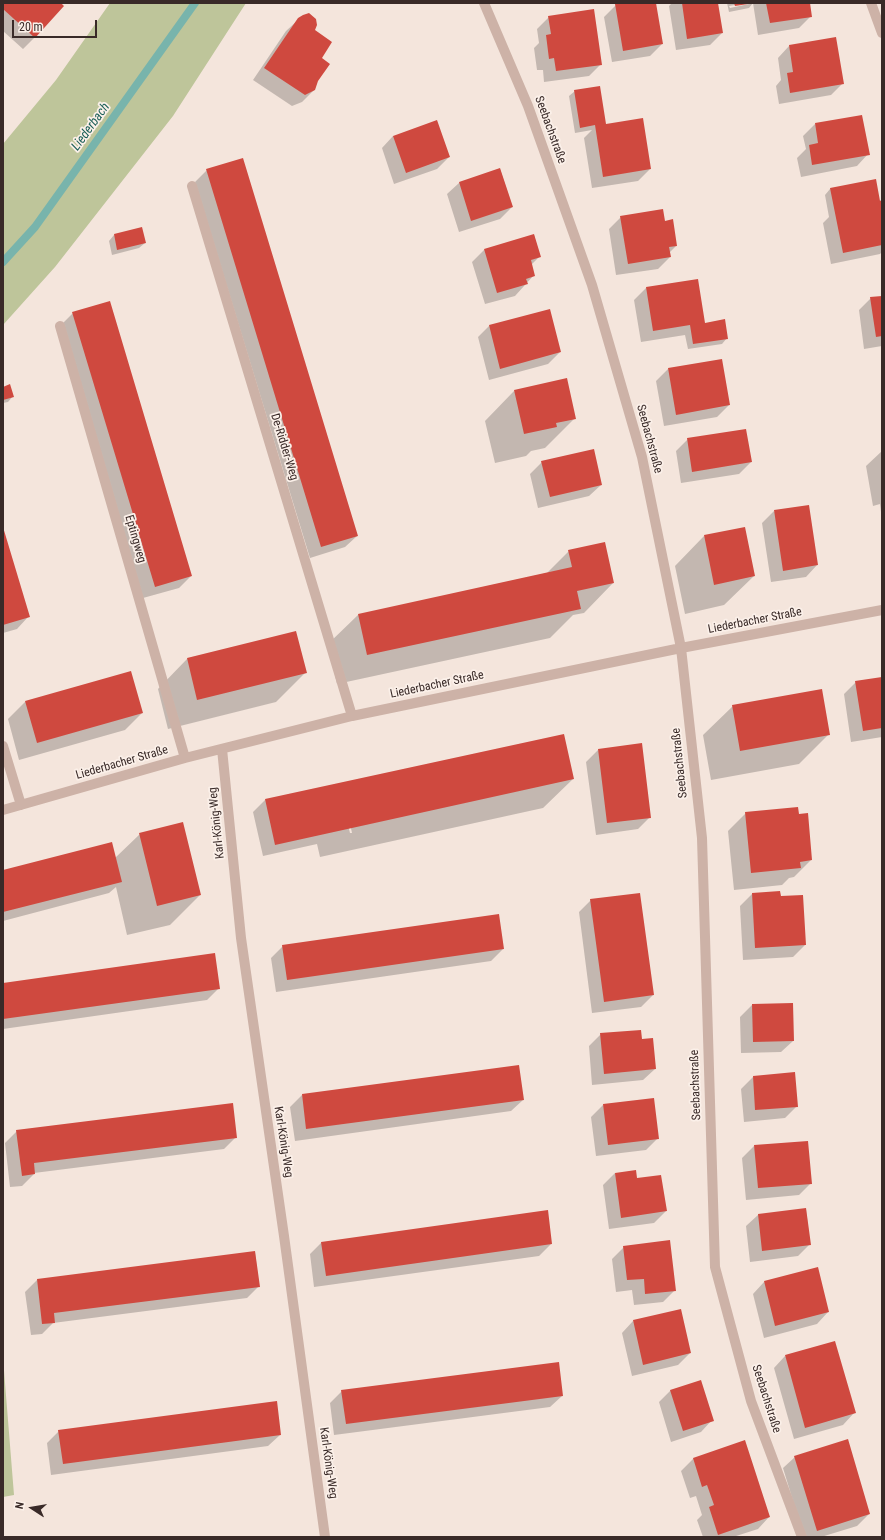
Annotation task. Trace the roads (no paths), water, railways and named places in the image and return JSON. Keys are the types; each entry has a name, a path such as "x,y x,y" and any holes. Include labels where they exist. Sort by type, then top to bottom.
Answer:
{"street":[{"name":"Seebachstraße","path":"484,3 528,106 592,285 642,458 681,648 702,838 715,1267 751,1401 802,1537"},
{"path":"871,3 882,33"},
{"name":"De-Ridder-Weg","path":"192,186 352,716"},
{"name":"Eptingweg","path":"60,326 185,758"},
{"name":"Liederbacher Straße","path":"3,810 185,758 352,716 681,648 882,610"},
{"path":"3,746 21,805"},
{"name":"Karl-König-Weg","path":"222,749 241,938 283,1228 325,1537"}],"waterway":[{"name":"Liederbach","path":"3,262 35,227 195,3"}]}
